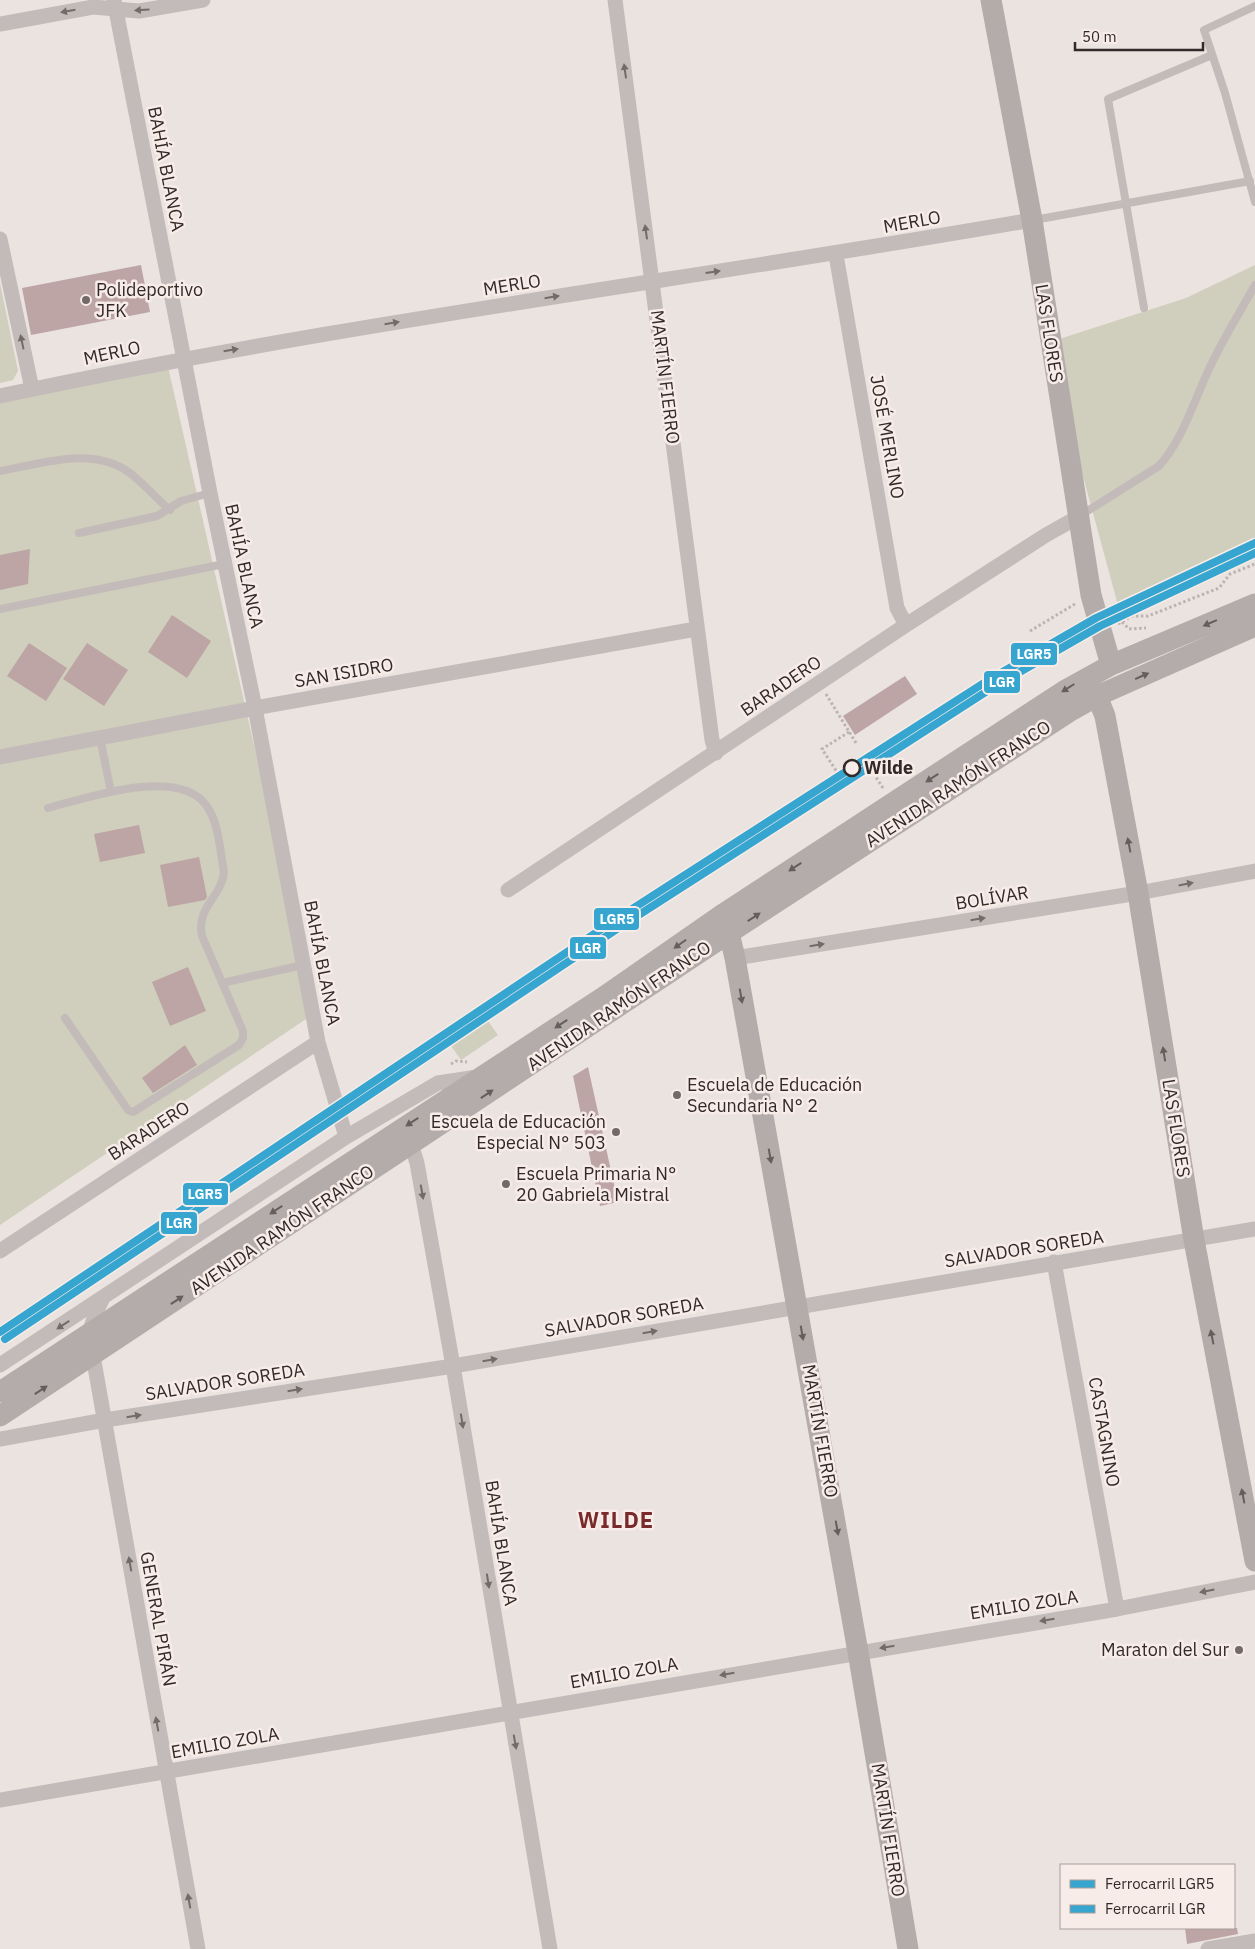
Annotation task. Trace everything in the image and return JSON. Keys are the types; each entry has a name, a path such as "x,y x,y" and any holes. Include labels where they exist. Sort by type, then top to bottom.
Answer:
{"main road":[{"name":"LAS FLORES","path":"991,0 1032,220 1091,594 1111,665"},
{"name":"AVENIDA RAMÓN FRANCO","path":"0,1416 411,1144 1064,691 1111,665 1255,604"},
{"name":"AVENIDA RAMÓN FRANCO","path":"0,1392 477,1069 725,925 1097,696 1255,626"},
{"name":"LAS FLORES","path":"1097,696 1105,716 1138,893 1194,1240 1255,1561"},
{"name":"MARTÍN FIERRO","path":"725,925 735,958 798,1306 908,1949"}],"street":[{"path":"0,24 115,4 139,11 203,0"},
{"name":"MARTÍN FIERRO","path":"615,0 696,629 712,740 716,753"},
{"name":"BAHÍA BLANCA","path":"115,4 318,1042 346,1137"},
{"name":"MERLO","path":"0,396 183,358 652,280 836,254 1032,220"},
{"path":"0,239 32,389"},
{"name":"JOSÉ MERLINO","path":"836,254 898,608 906,624"},
{"name":"BARADERO","path":"508,890 716,753 906,624 1046,535 1078,517"},
{"name":"SAN ISIDRO","path":"0,757 254,708 696,629"},
{"name":"BOLÍVAR","path":"735,958 1138,893 1255,871"},
{"name":"BARADERO","path":"0,1251 318,1042"},
{"path":"0,1365 346,1137 438,1083 477,1069"},
{"name":"BAHÍA BLANCA","path":"411,1144 417,1163 453,1366 550,1949"},
{"name":"SALVADOR SOREDA","path":"0,1439 105,1420 453,1366 1255,1229"},
{"name":"CASTAGNINO","path":"1054,1262 1117,1609"},
{"path":"89,1333 96,1312 104,1298"},
{"name":"GENERAL PIRÁN","path":"89,1333 165,1773 198,1949"},
{"name":"EMILIO ZOLA","path":"0,1800 165,1773 509,1711 1117,1609 1255,1582"},
{"path":"1208,1949 1255,1942"}],"lane":[{"path":"1255,6 1204,30 1255,202"},
{"path":"1144,308 1108,99 1212,55"},
{"path":"1032,220 1250,181"},
{"path":"1078,517 1159,466 1168,455 1179,437 1211,365 1255,285"},
{"path":"0,471 72,458 85,457 101,460 130,473 170,510"},
{"path":"79,533 156,516 170,510 181,501 210,493"},
{"path":"0,609 224,564"},
{"path":"100,738 111,792"},
{"path":"48,808 111,792 152,785 162,785 188,792 206,804 214,819 224,872 223,879 207,905 200,925 202,936 243,1031 243,1038 238,1045 133,1112 128,1110 65,1018"},
{"path":"222,983 303,965"}],"path":[{"path":"1101,634 1132,616 1148,616 1219,588 1230,574 1255,564"},
{"path":"1030,631 1091,594"},
{"path":"819,683 856,743"},
{"path":"849,732 822,749 846,786 871,769 868,765"},
{"path":"875,795 892,784"},
{"path":"448,1066 456,1061 477,1069"}],"shaded area":[{"path":"1255,265 1255,544 1119,609 1047,343 1186,298"},
{"path":"0,283 18,371 13,380 0,383"},
{"path":"166,358 315,1013 0,1225 0,393"},
{"path":"483,1014 498,1035 461,1060 447,1040"}],"building":[{"name":"Polideportivo JFK","path":"141,265 150,312 31,335 22,288"},
{"path":"30,549 28,584 0,590 0,555"},
{"path":"172,615 211,641 187,678 148,652"},
{"path":"29,643 67,668 46,701 7,676"},
{"path":"87,643 128,670 104,706 63,679"},
{"path":"905,676 917,694 855,735 843,716"},
{"path":"139,825 145,853 100,862 94,834"},
{"path":"199,857 207,897 205,900 168,907 160,865"},
{"path":"188,967 206,1011 170,1026 152,982"},
{"path":"185,1045 197,1065 153,1093 142,1078"},
{"path":"588,1067 618,1202 600,1206 573,1076"},
{"path":"1237,1928 1238,1934 1187,1944 1185,1929"}],"rail line":[{"name":"LGR5","path":"0,1332 615,920 987,681 1096,618 1255,543"},
{"name":"LGR","path":"5,1339 620,927 992,688 1100,626 1255,553"}],"place":[{"name":"Polideportivo JFK","path":"86,300"},
{"name":"Wilde","path":"852,768"},
{"name":"Escuela de Educación Secundaria N° 2","path":"677,1095"},
{"name":"Escuela de Educación Especial N° 503","path":"616,1132"},
{"name":"Escuela Primaria N° 20 Gabriela Mistral","path":"506,1184"},
{"name":"Maraton del Sur","path":"1239,1650"}],"district":[{"name":"WILDE","path":"616,1520"}]}
